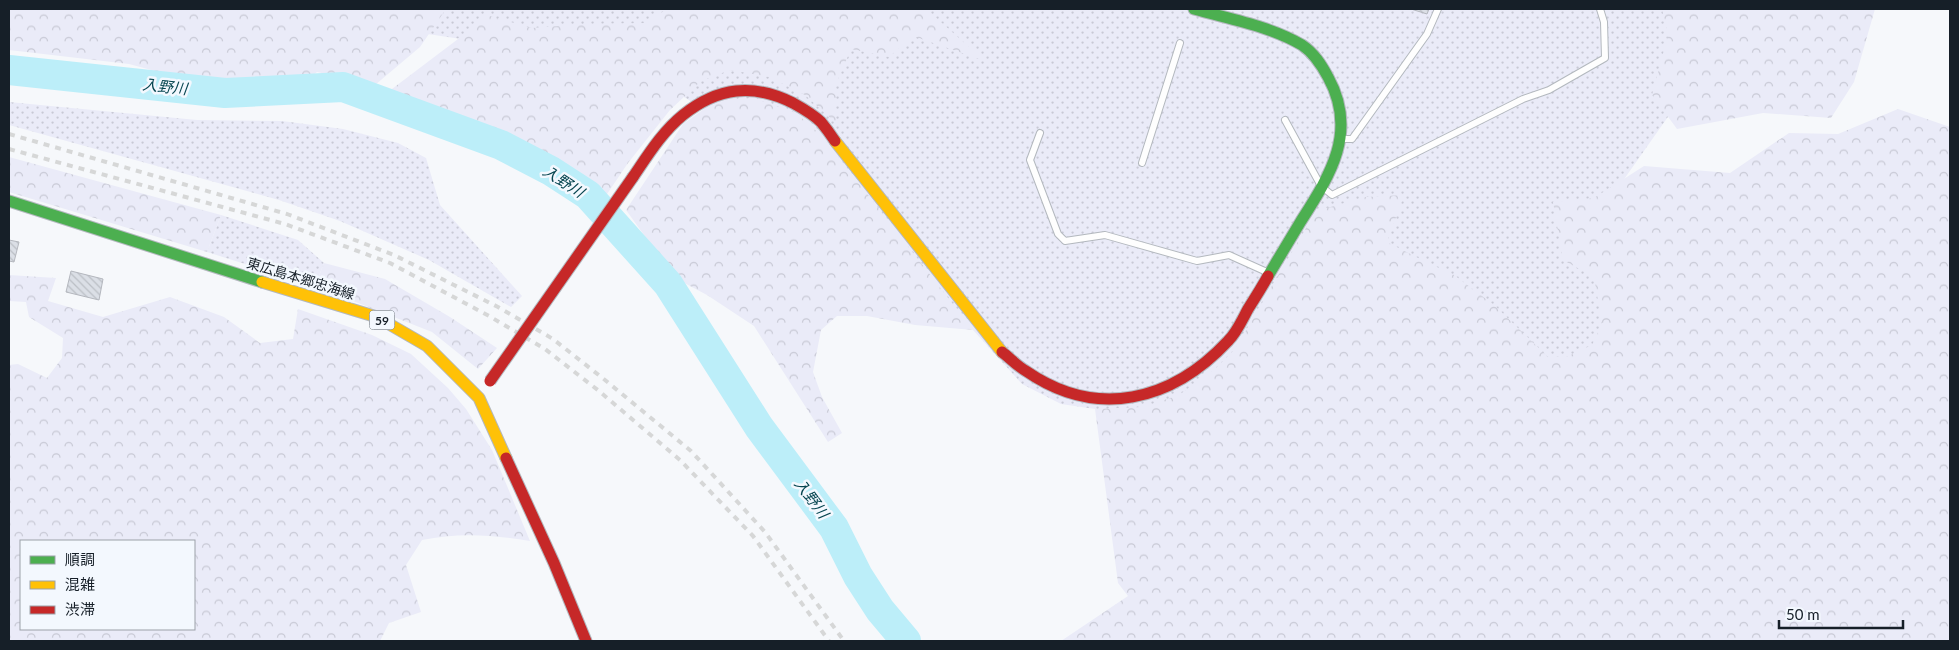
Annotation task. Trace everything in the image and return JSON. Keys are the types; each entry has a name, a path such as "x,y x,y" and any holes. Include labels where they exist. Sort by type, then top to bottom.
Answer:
{"street":[{"path":"479,398 663,133 688,110 713,96 740,89 766,91 786,99 820,121 998,348 1014,364 1040,382 1060,390 1106,400 1136,398 1157,393 1177,384 1198,369 1230,339 1335,161 1341,138 1342,119 1338,98 1326,72 1312,51 1287,38 1194,9"},
{"name":"東広島本郷忠海線","path":"9,201 377,318 427,346 479,398 554,563 586,641"}],"lane":[{"path":"1341,138 1352,139 1427,34 1438,9"},
{"path":"1285,120 1321,186 1332,195 1514,104 1549,90 1605,58 1604,22 1600,9"},
{"path":"1142,164 1180,43"},
{"path":"1040,133 1030,160 1058,234 1065,241 1105,234 1197,261 1229,255 1270,273"}],"green space":[{"path":"9,9 446,9 420,47 375,85 317,72 300,85 264,91 211,86 129,64 9,50"},
{"path":"259,9 1692,9 1696,77 1589,229 1627,343 1562,374 1185,414 1095,409 1061,404 1022,384 973,330 787,160 630,64"},
{"path":"667,9 926,9 985,61 913,36 889,57 851,49 836,84 836,123 805,95 769,77 730,70 701,81 670,110 628,163 603,200 535,149 447,112 388,92 462,36 483,14 532,28 583,24 645,23"},
{"path":"1662,9 1875,9 1854,82 1831,118 1763,113 1677,129 1652,95 1668,35"},
{"path":"753,98 796,113 823,137 973,330 915,325 867,316 837,316 821,330 813,372 822,397 842,433 828,442 754,326 707,295 675,278 626,210 683,124 715,101"},
{"path":"9,102 197,120 282,121 343,129 398,143 426,158 440,205 522,296 511,307 429,260 340,221 279,200 9,125"},
{"path":"1898,109 1950,127 1950,641 1061,641 1128,596 1118,583 1095,409 1143,407 1179,395 1215,369 1235,349 1316,211 1366,197 1404,195 1387,242 1454,275 1494,305 1547,356 1566,357 1592,345 1602,324 1594,277 1563,260 1553,202 1594,198 1644,166 1730,173 1789,133 1838,134"},
{"path":"9,157 221,215 207,252 9,192"},
{"path":"221,215 298,240 324,263 315,286 207,252"},
{"path":"324,263 385,279 450,317 497,348 478,369 432,332 315,286"},
{"path":"9,275 56,278 48,301 103,317 170,297 224,317 260,343 293,339 298,309 372,335 411,354 448,388 466,409 492,450 530,541 476,535 422,540 406,565 421,612 389,623 380,641 9,641 9,365 18,364 47,378 62,358 63,338 29,317 26,302 9,301"}],"building":[{"path":"1411,9 1429,9 1427,14"},
{"path":"9,240 19,242 14,262 9,261"},
{"path":"71,271 103,279 99,300 66,292"}],"waterway":[{"name":"入野川","path":"9,70 225,93 343,87 501,145 551,171 588,195 668,284 759,427 834,528 858,576 880,610 906,641"}],"railway":[{"path":"9,134 287,214 394,255 498,307 553,339 691,451 765,532 844,641"},
{"path":"9,149 285,224 390,263 489,316 545,349 599,391 680,460 753,536 829,641"}],"traffic: fast":[{"path":"1194,9 1263,28 1290,38 1302,45 1320,63 1337,97 1341,116 1341,134 1331,169 1268,276"},
{"path":"9,201 262,282"}],"traffic: slow":[{"path":"835,141 1002,352"},
{"path":"262,282 377,317 427,346 479,398 506,458"}],"traffic: jam":[{"path":"633,177 662,136 683,115 709,98 736,91 764,92 793,103 818,119 835,141"},
{"path":"490,381 633,177"},
{"path":"1002,352 1023,369 1053,386 1080,395 1106,399 1133,397 1158,390 1183,378 1206,362 1228,341 1237,330 1268,276"},
{"path":"506,458 554,563 586,641"}]}
